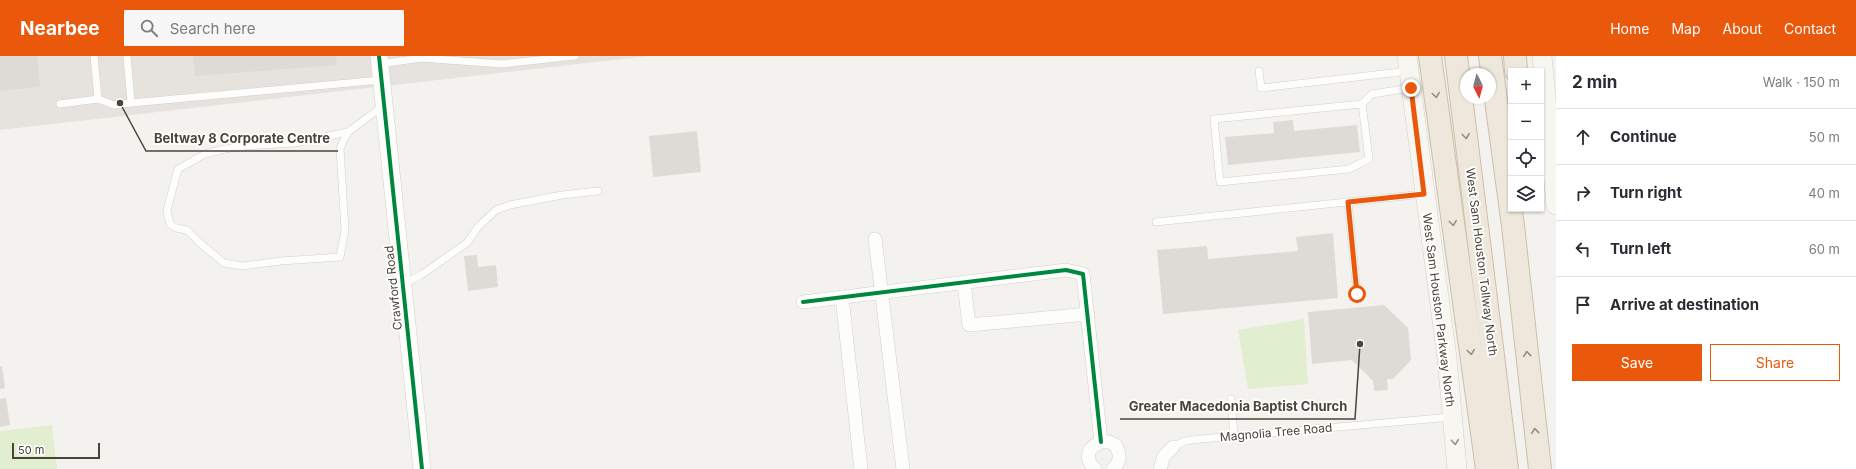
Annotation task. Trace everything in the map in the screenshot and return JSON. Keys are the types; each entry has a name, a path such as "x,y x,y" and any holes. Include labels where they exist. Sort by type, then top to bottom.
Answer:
{"highway":[{"path":"1430,56 1487,469"},
{"name":"West Sam Houston Tollway North","path":"1456,56 1507,469"},
{"path":"1490,56 1518,217 1540,469"},
{"path":"1515,56 1516,68"}],"main road":[{"path":"1542,56 1551,94 1556,205"},
{"name":"West Sam Houston Parkway North","path":"1409,72 1447,358 1457,469"}],"street":[{"name":"Crawford Road","path":"380,67 422,469"},
{"path":"875,239 903,469"},
{"path":"803,302 1066,270 1083,274 1101,442"},
{"path":"964,282 969,326 1088,314"},
{"path":"842,297 861,469"},
{"path":"1095,469 1090,462 1090,452 1096,444 1101,442 1111,443 1118,450 1119,459 1113,469"},
{"path":"1160,469 1164,456 1173,447"}],"lane":[{"path":"94,56 98,99"},
{"path":"127,56 131,103"},
{"path":"60,104 98,99 114,105 131,103 380,67 421,57 502,64 575,56"},
{"path":"1259,71 1261,88 1409,72"},
{"path":"1362,104 1369,159 1349,169 1220,182 1214,119 1362,104 1372,94 1409,72"},
{"path":"348,132 340,148 345,230 340,257 281,261 242,266 224,263 201,244 188,230 176,228 170,224 167,210 178,169 205,154 245,146 295,143 348,132 384,105"},
{"path":"402,284 421,275 467,243 478,227 496,210 510,205 562,195 598,191"},
{"path":"1156,222 1424,194"},
{"path":"1348,202 1357,294"},
{"path":"1231,399 1234,436"},
{"name":"Magnolia Tree Road","path":"1173,447 1185,441 1452,417"}],"shaded area":[{"path":"0,56 649,56 0,130"}],"green space":[{"path":"1304,319 1308,384 1248,389 1238,330"},
{"path":"52,425 57,469 0,469 0,431"}],"building":[{"path":"0,56 37,56 40,87 0,91"},
{"path":"193,56 336,56 337,65 195,76"},
{"path":"1293,120 1294,131 1357,125 1360,152 1228,165 1225,137 1274,133 1273,122"},
{"path":"697,131 701,172 653,177 649,136"},
{"path":"1333,233 1338,298 1163,314 1157,250 1207,246 1208,259 1298,251 1296,237"},
{"path":"477,255 478,267 496,265 498,287 468,291 464,256"},
{"path":"1384,305 1408,328 1411,360 1393,379 1387,379 1388,390 1374,391 1373,381 1352,360 1312,364 1308,312"},
{"path":"0,366 2,366 5,388 0,389"},
{"path":"6,398 10,425 0,427 0,399"}],"cycle path":[{"path":"379,56 422,469"},
{"path":"803,302 1066,270 1083,274 1101,442"}],"place":[{"name":"Beltway 8 Corporate Centre","path":"120,103"},
{"name":"Greater Macedonia Baptist Church","path":"1360,344"}],"route":[{"path":"1357,294 1348,202 1424,194 1411,88"}]}
